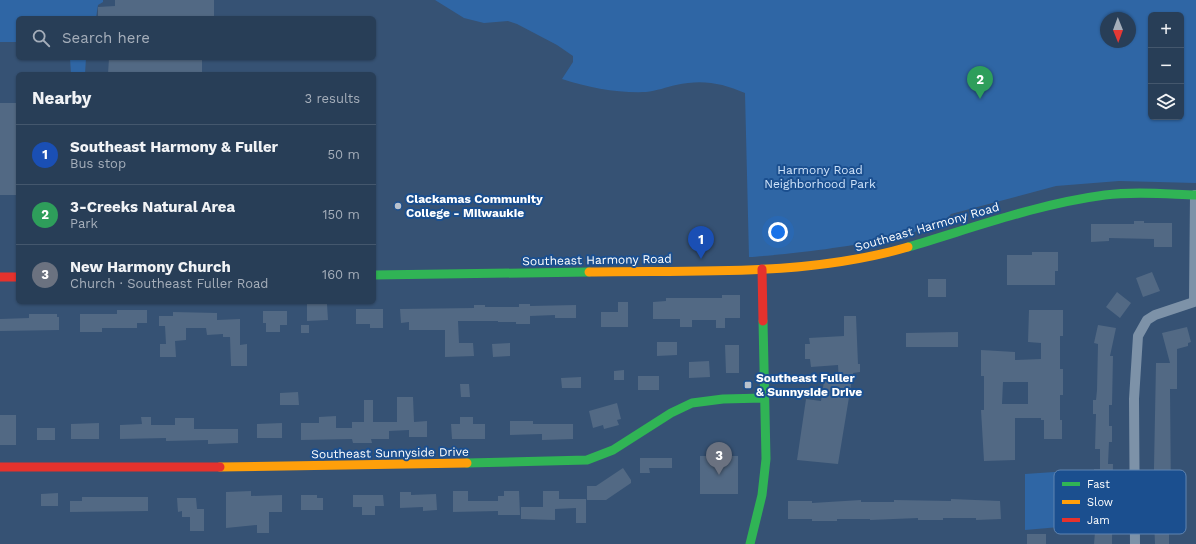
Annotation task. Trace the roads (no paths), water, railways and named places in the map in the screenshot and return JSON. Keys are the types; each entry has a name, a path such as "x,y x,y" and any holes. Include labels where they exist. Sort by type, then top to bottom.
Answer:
{"street":[{"name":"Southeast Harmony Road","path":"376,276 804,267 866,258 1028,212 1086,198 1140,193 1196,195"},
{"path":"1134,470 1134,398 1136,344 1138,336 1147,320 1154,315 1195,302 1196,195"},
{"path":"750,544 765,476 762,269"},
{"path":"0,277 16,277"},
{"name":"Southeast Sunnyside Drive","path":"0,467 277,467 587,460 601,456 619,447 683,407 717,399 764,398"},
{"path":"1135,534 1135,544"}],"place":[{"name":"3-Creeks Natural Area","path":"980,99"},
{"name":"Clackamas Community College - Milwaukie","path":"398,206"},
{"name":"Southeast Harmony & Fuller","path":"701,259"},
{"name":"Southeast Fuller & Sunnyside Drive","path":"748,385"},
{"name":"New Harmony Church","path":"719,475"}],"park label":[{"name":"Harmony Road Neighborhood Park","path":"820,177"}]}
